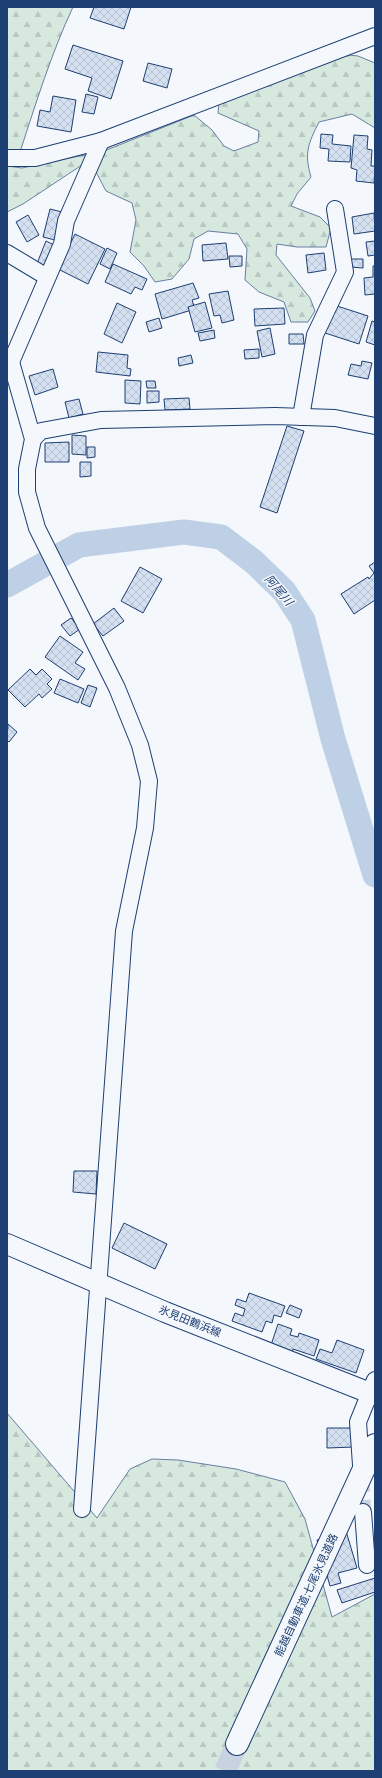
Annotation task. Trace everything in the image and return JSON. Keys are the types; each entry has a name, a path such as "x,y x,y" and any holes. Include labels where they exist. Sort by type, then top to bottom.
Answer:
{"highway":[{"name":"能越自動車道;七尾氷見道路","path":"368,1467 243,1746 375,1446"}],"main road":[{"name":"氷見田鶴浜線","path":"7,1244 165,1312 373,1389"}],"street":[{"path":"7,158 34,158 101,141 375,36"},
{"path":"82,1509 124,930 145,828 149,781 140,745 117,688 37,528 27,492 27,469 33,439 9,360 62,244 66,221 101,141"},
{"path":"301,417 315,335 345,272 335,209"},
{"path":"7,253 47,277"},
{"path":"33,439 41,431 101,420 301,417 335,418 375,426"},
{"path":"368,1467 358,1422 373,1389"},
{"path":"364,1512 367,1565"}],"green space":[{"path":"7,7 73,7 51,61 20,152 7,151"},
{"path":"339,54 358,56 375,63 375,128 352,114 319,122 312,136 308,149 308,161 311,177 297,194 291,206 320,217 331,228 326,247 297,247 277,244 276,255 310,298 315,311 308,322 291,322 284,302 259,292 245,280 247,249 238,234 208,231 194,239 189,259 172,279 155,282 144,266 130,252 136,220 132,203 106,191 96,172 104,151 194,115 212,130 224,146 234,151 258,142 259,131 218,113 219,103"},
{"path":"89,154 85,163 23,204 7,212 7,166 22,168"},
{"path":"7,1413 97,1518 130,1469 152,1459 178,1460 236,1469 285,1482 305,1519 332,1617 375,1594 375,1771 7,1771"}],"building":[{"path":"94,7 131,7 124,29 90,18"},
{"path":"73,45 123,61 111,99 88,91 92,78 65,69"},
{"path":"148,63 172,69 167,88 143,81"},
{"path":"86,94 98,97 94,114 82,112"},
{"path":"53,96 76,100 71,132 37,126 40,110 50,112"},
{"path":"321,134 333,135 332,144 351,146 350,162 328,161 329,149 320,148"},
{"path":"354,135 368,136 367,149 372,150 371,166 375,166 374,183 356,181 357,170 351,168"},
{"path":"50,209 62,212 55,240 43,237"},
{"path":"374,213 375,231 354,234 352,217"},
{"path":"28,215 39,235 27,242 16,222"},
{"path":"75,234 105,249 88,284 58,269"},
{"path":"46,241 54,245 44,269 36,266"},
{"path":"375,241 375,255 368,256 366,242"},
{"path":"226,243 228,259 203,261 202,245"},
{"path":"107,248 117,253 110,269 100,264"},
{"path":"324,253 326,270 308,273 306,255"},
{"path":"229,256 242,256 242,266 230,267"},
{"path":"350,259 363,259 363,268 350,267"},
{"path":"113,264 147,279 142,290 135,287 131,294 105,282"},
{"path":"373,266 375,266 375,294 365,295 364,278 373,277"},
{"path":"193,283 199,298 192,300 195,309 162,319 155,294"},
{"path":"228,291 234,320 222,323 220,315 214,316 209,294"},
{"path":"205,302 212,328 195,332 188,307"},
{"path":"117,303 136,312 122,343 104,334"},
{"path":"334,305 368,316 359,344 325,333"},
{"path":"284,308 285,324 255,326 254,309"},
{"path":"159,318 162,328 149,332 146,322"},
{"path":"372,321 375,322 375,345 366,342"},
{"path":"270,328 275,354 262,357 257,331"},
{"path":"214,330 215,338 200,341 198,333"},
{"path":"289,334 303,334 304,344 289,344"},
{"path":"259,349 259,358 245,359 244,350"},
{"path":"98,352 128,355 127,368 131,369 130,376 96,372"},
{"path":"191,355 193,363 179,366 178,358"},
{"path":"362,361 372,363 368,379 348,375 351,364 361,366"},
{"path":"53,369 58,387 35,395 29,376"},
{"path":"125,380 141,381 140,404 125,403"},
{"path":"146,381 155,381 156,388 147,388"},
{"path":"147,391 159,391 159,402 147,403"},
{"path":"189,398 190,409 165,410 164,399"},
{"path":"79,399 83,414 69,418 65,402"},
{"path":"287,426 304,431 277,513 260,507"},
{"path":"72,435 86,436 86,455 72,454"},
{"path":"69,442 69,462 45,462 45,443"},
{"path":"87,447 95,447 95,457 87,458"},
{"path":"80,462 91,462 91,476 80,477"},
{"path":"375,562 375,600 354,614 341,594 368,577 369,579 374,573 369,566"},
{"path":"140,567 162,579 143,613 121,601"},
{"path":"114,608 124,621 103,636 93,624"},
{"path":"71,618 80,629 70,636 61,625"},
{"path":"60,636 83,652 75,663 85,669 78,680 45,657"},
{"path":"30,669 36,675 42,669 52,679 47,684 52,689 42,698 39,694 25,707 8,690"},
{"path":"60,679 84,689 78,703 54,693"},
{"path":"88,685 97,688 90,707 81,703"},
{"path":"8,724 17,732 9,742 7,740"},
{"path":"74,1171 97,1171 96,1194 73,1192"},
{"path":"124,1223 167,1244 155,1269 112,1248"},
{"path":"249,1293 285,1306 281,1317 274,1315 272,1323 266,1321 262,1332 232,1321 235,1313 243,1316 245,1309 235,1305 237,1299 246,1302"},
{"path":"290,1305 302,1310 299,1318 286,1313"},
{"path":"278,1324 292,1329 290,1335 298,1337 299,1333 319,1340 314,1356 293,1349 292,1355 270,1348"},
{"path":"337,1340 364,1350 356,1373 316,1359 320,1349 332,1353"},
{"path":"327,1428 354,1428 354,1447 327,1448"},
{"path":"346,1531 357,1568 338,1573 341,1583 330,1586 317,1540"},
{"path":"375,1578 375,1592 342,1603 337,1590"}],"waterway":[{"name":"阿尾川","path":"7,585 79,545 184,532 221,537 254,562 284,591 303,620 333,739 375,875"}],"tunnel":[{"path":"361,1476 363,1512"},
{"path":"225,1771 237,1744"}]}
